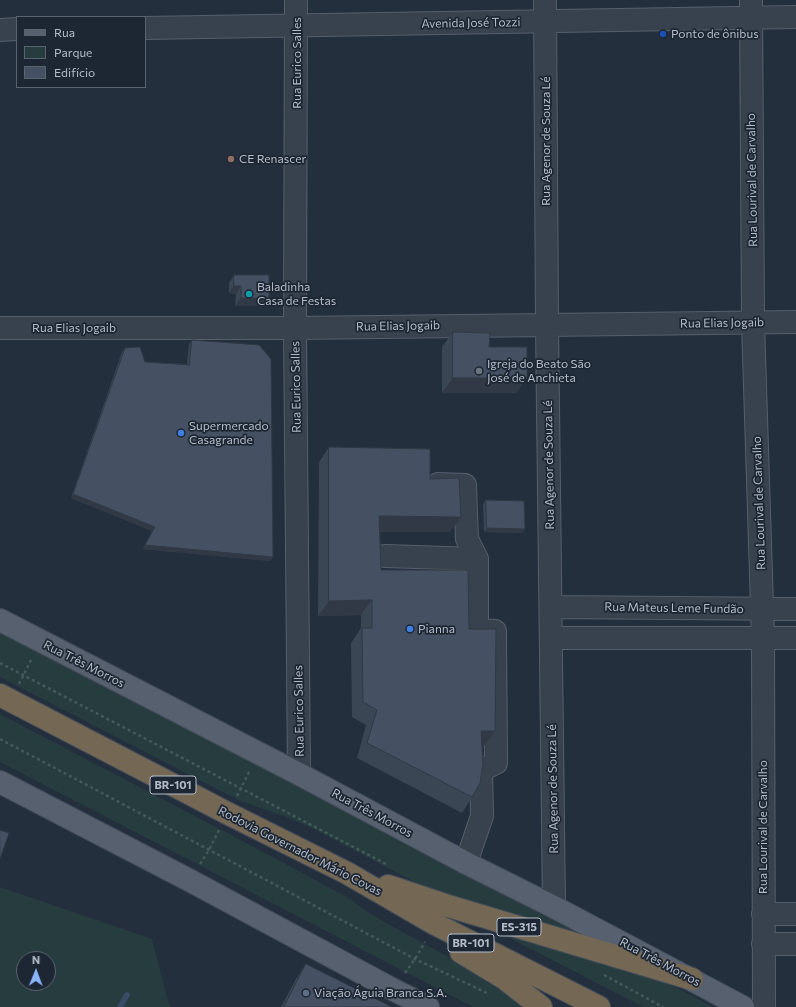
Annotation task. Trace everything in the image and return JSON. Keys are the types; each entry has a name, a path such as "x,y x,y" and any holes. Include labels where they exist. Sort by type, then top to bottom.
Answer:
{"highway":[{"name":"Rodovia Governador Mário Covas","path":"0,695 227,813 347,873 435,924 599,1007"},
{"name":"ES-315","path":"347,873 452,907 692,979"},
{"path":"347,873 431,932 504,978 542,1007"}],"main road":[{"name":"Rua Três Morros","path":"0,620 299,774 466,863 554,907 743,1007"},
{"path":"0,782 428,1007"}],"street":[{"name":"Rua Eurico Salles","path":"296,0 295,328 299,774"},
{"name":"Rua Agenor de Souza Lé","path":"545,0 547,324 552,638 554,907"},
{"name":"Avenida José Tozzi","path":"146,28 546,22 750,9 796,17"},
{"name":"Rua Lourival de Carvalho","path":"750,9 753,323 763,638 764,1007"},
{"path":"0,30 16,29"},
{"name":"Rua Elias Jogaib","path":"0,328 295,328 796,322"},
{"path":"438,484 465,484 467,539 477,559 477,630 495,631 496,763 481,770 482,816 466,863"},
{"path":"385,556 477,559"},
{"name":"Rua Mateus Leme Fundão","path":"551,607 796,609"},
{"path":"552,638 796,638"},
{"path":"763,914 796,914"},
{"path":"763,944 796,944"}],"path":[{"path":"0,662 392,867"},
{"path":"0,739 415,959 492,996"},
{"path":"602,974 663,1007"}],"green space":[{"path":"0,633 32,645 611,946 424,887 310,827 240,801 0,677"},
{"path":"0,714 345,896 379,919 507,989 535,1007 473,1007 0,762"},
{"path":"0,887 152,939 168,1001 171,1007 0,1007"},
{"path":"481,923 658,978 713,1007 643,1007"}],"building":[{"path":"234,275 269,275 269,298 241,298 241,286 234,286"},
{"path":"453,332 490,333 489,347 527,347 527,378 453,378"},
{"name":"Supermercado Casagrande","path":"192,340 259,345 271,359 273,557 145,545 155,527 73,494 125,348 140,347 145,362 189,365"},
{"name":"Pianna","path":"329,447 430,449 430,479 459,478 461,517 379,516 381,570 468,570 469,629 496,629 495,731 481,731 483,764 480,783 472,797 367,743 377,710 363,702 362,628 372,628 372,600 329,601"},
{"path":"486,500 524,501 525,529 487,528"},
{"path":"0,830 9,833 0,859"},
{"path":"306,964 392,1007 284,1007"}],"waterway":[{"path":"120,1007 127,995"}],"place":[{"name":"Ponto de ônibus","path":"663,34"},
{"name":"CE Renascer","path":"231,159"},
{"name":"Baladinha Casa de Festas","path":"249,294"},
{"name":"Igreja do Beato São José de Anchieta","path":"479,371"},
{"name":"Supermercado Casagrande","path":"181,433"},
{"name":"Pianna","path":"410,629"},
{"name":"Viação Águia Branca S.A.","path":"306,993"}]}
